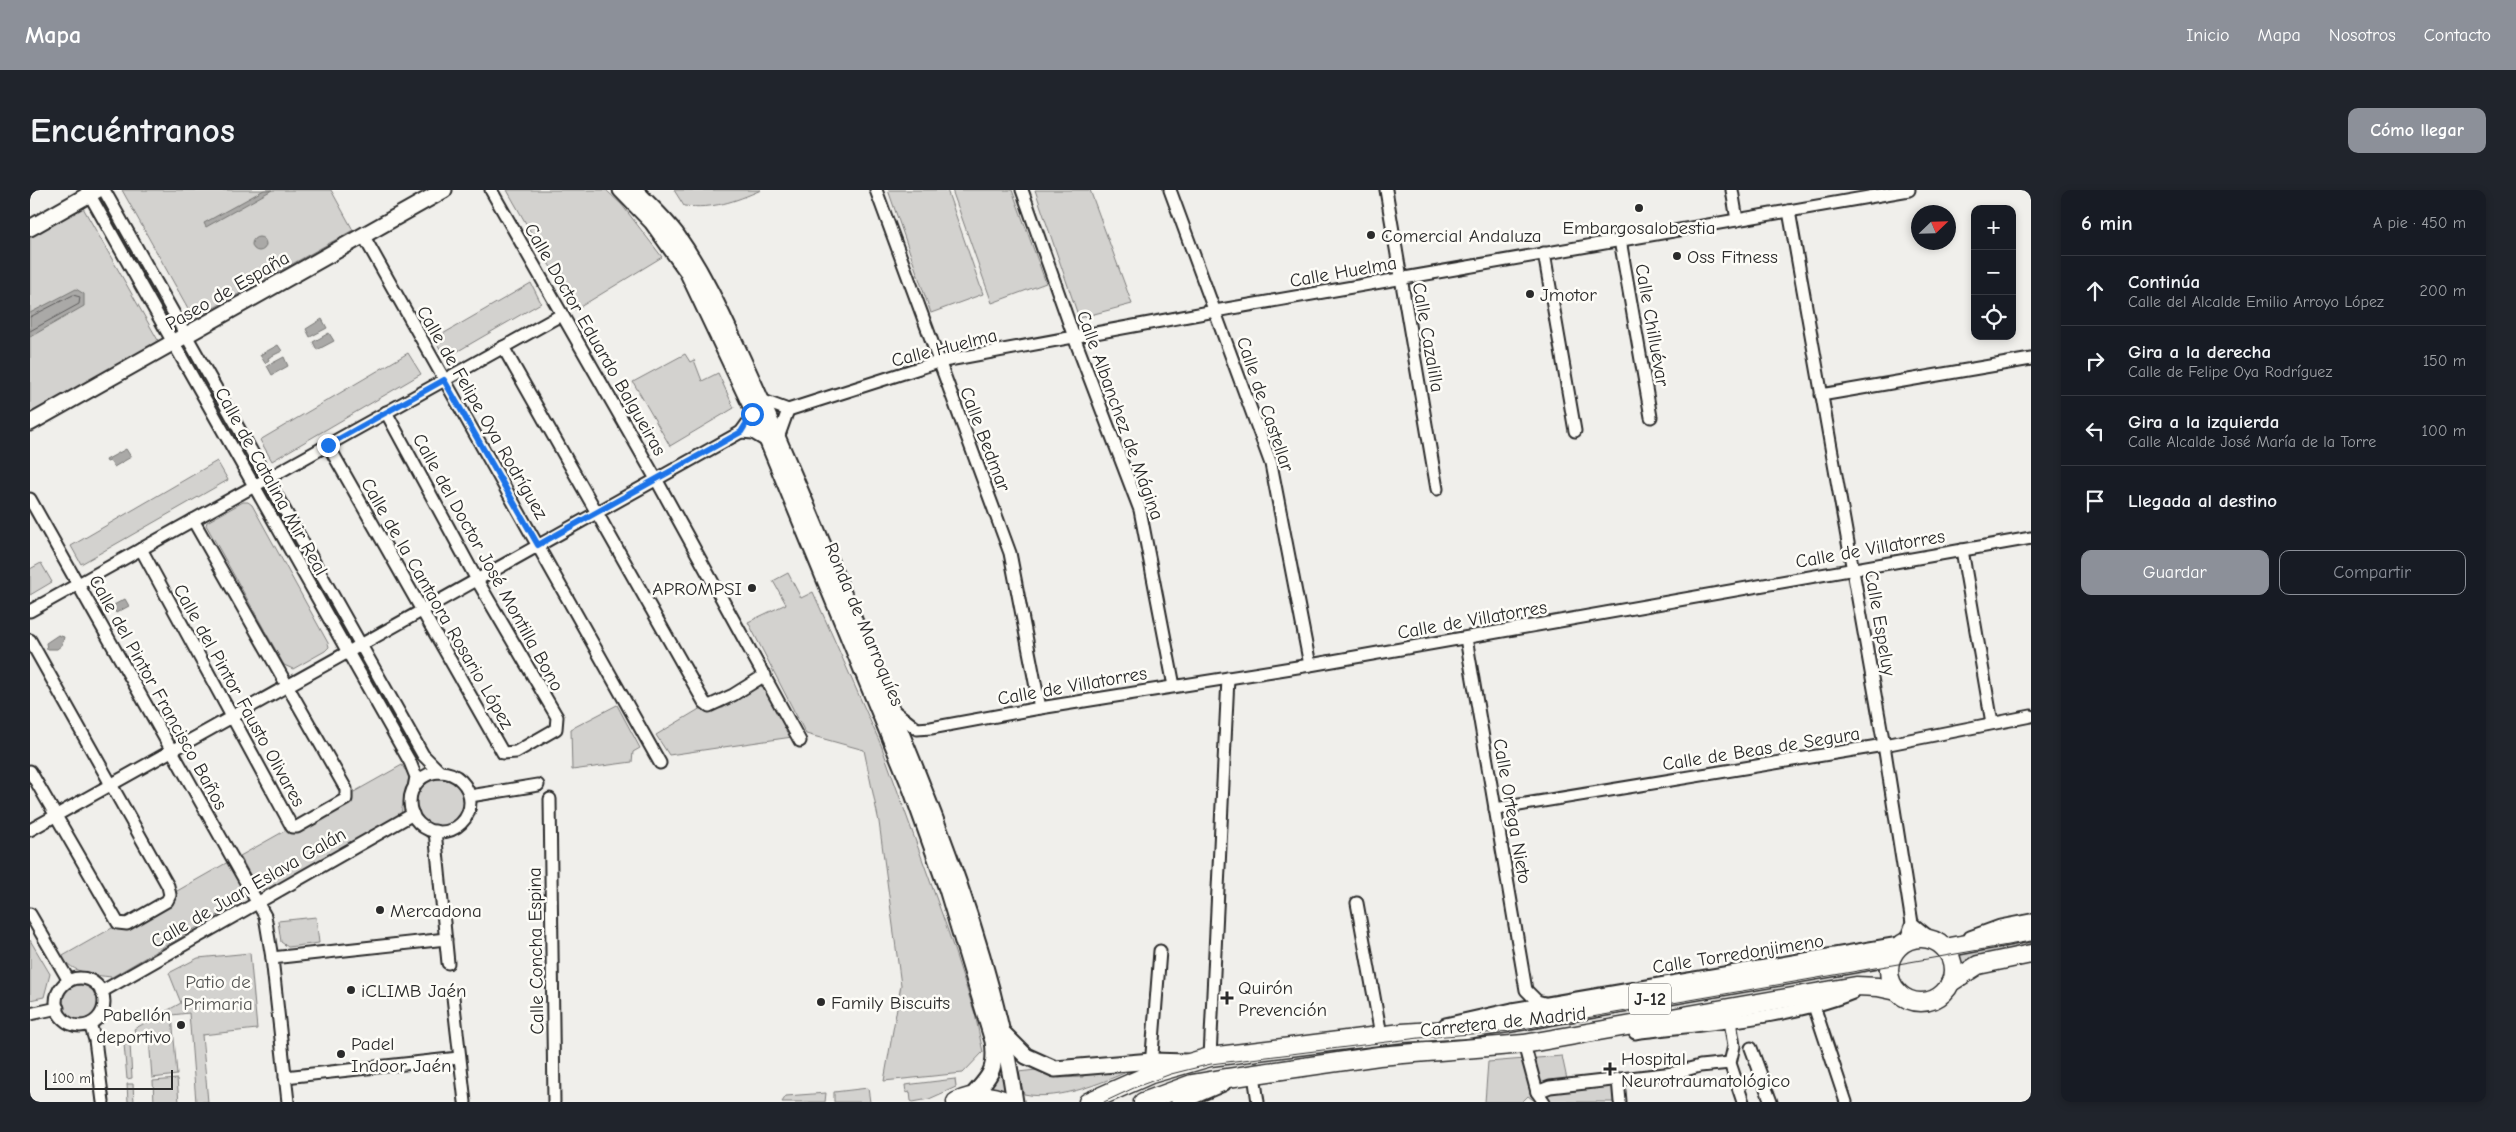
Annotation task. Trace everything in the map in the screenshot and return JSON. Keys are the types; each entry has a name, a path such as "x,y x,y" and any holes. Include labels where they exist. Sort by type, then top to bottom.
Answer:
{"highway":[{"path":"2031,932 1938,943 1919,937 1901,945 1890,960 1889,972 1892,982 1898,991 1910,1000 1925,1002 1941,995 1950,983 1978,965 2031,954"},
{"path":"1938,943 1953,965 1950,983"},
{"name":"J-12","path":"1402,1033 1515,1022 1852,964 1879,958 1901,945"},
{"name":"Carretera de Madrid","path":"1143,1102 1192,1084 1379,1056 1524,1044 1856,986 1871,986 1898,991"},
{"name":"Carretera de Madrid","path":"1088,1102 1151,1067 1210,1057 1402,1033"},
{"path":"964,1100 992,1097 1007,1102"}],"main road":[{"name":"Paseo de España","path":"30,423 444,190"},
{"name":"Ronda de Marroquíes","path":"621,190 652,222 687,270 756,404"},
{"name":"Ronda de Marroquíes","path":"636,190 674,232 696,265 890,707 938,828 972,929 1002,1032 1015,1102"},
{"path":"30,228 94,191"},
{"name":"Ronda de Marroquíes","path":"773,440 909,784 963,938 993,1041 994,1064 986,1081 964,1100"},
{"path":"1002,1032 1017,1049 1046,1066 1062,1070 1151,1067"},
{"path":"1179,1102 1246,1076"}],"street":[{"name":"Calle Doctor Eduardo Balgueiras","path":"491,190 656,479 800,741"},
{"name":"Calle Bedmar","path":"876,190 1010,553 1040,708"},
{"name":"Calle Albanchez de Mágina","path":"1022,190 1074,337 1140,510 1174,686"},
{"name":"Calle de Castellar","path":"1170,190 1271,464 1310,666"},
{"name":"Calle Cazalilla","path":"1386,190 1437,489"},
{"path":"1732,190 1737,220"},
{"name":"Calle Huelma","path":"788,410 938,362 1215,311 1789,211 1839,196 1908,190"},
{"name":"Calle de Catalina Mir Real","path":"94,191 180,340 267,479 423,755 440,772"},
{"name":"Calle Espeluy","path":"1789,211 1884,745 1912,923 1901,945"},
{"name":"Calle de Felipe Oya Rodríguez","path":"363,235 660,763"},
{"name":"Calle Chilluévar","path":"1620,240 1651,416"},
{"path":"1544,253 1575,431"},
{"path":"30,611 561,314"},
{"name":"Calle de Catalina Mir Real","path":"180,340 254,486 410,762 416,777 414,788"},
{"path":"503,347 704,702 710,706 733,695 765,675"},
{"path":"1821,394 2031,359"},
{"path":"30,830 741,432 749,421 756,404 788,410 773,440 753,433 741,432"},
{"name":"Calle del Doctor José Montilla Bono","path":"386,412 476,580 557,717 556,729"},
{"name":"Calle de la Cantaora Rosario López","path":"328,445 503,753 516,752 556,729"},
{"name":"Calle del Pintor Francisco Baños","path":"30,499 267,921 288,1102"},
{"path":"193,520 288,686"},
{"name":"Calle de Villatorres","path":"917,729 1174,686 1310,666 2031,538"},
{"name":"Calle del Pintor Fausto Olivares","path":"140,549 292,827 297,828 346,799 347,792 288,686"},
{"path":"1962,550 1992,723"},
{"name":"Calle Ortega Nieto","path":"1466,638 1526,990"},
{"path":"30,640 111,784"},
{"path":"1210,1057 1228,678"},
{"path":"890,707 917,729 908,740 908,752"},
{"name":"Calle de Beas de Segura","path":"1496,809 1884,745 2031,716"},
{"path":"30,772 55,816"},
{"path":"440,772 459,779 470,796 469,812 464,821 451,830 435,832 422,825 413,814 411,801 414,788 422,778 440,772"},
{"name":"Calle de Juan Eslava Galán","path":"55,816 118,924 128,924 167,900 170,895 168,886 111,784"},
{"path":"470,796 538,785"},
{"name":"Calle Concha Espina","path":"550,799 554,1102"},
{"name":"Calle de Juan Eslava Galán","path":"102,992 413,814"},
{"path":"435,832 448,963"},
{"path":"1357,903 1381,1035"},
{"path":"30,914 69,982"},
{"path":"1912,923 1938,943 1970,937 2000,926 2031,920"},
{"path":"272,958 446,939"},
{"name":"Calle Torredonjimeno","path":"1402,1033 1544,1003 1901,945"},
{"path":"1151,1067 1155,1041 1160,951"},
{"path":"84,979 91,981 102,992 103,1010 98,1018 90,1024 84,1026 70,1024 60,1014 58,993 69,982 84,979"},
{"path":"1571,1037 1633,1033 1730,1021 1814,1006 1871,986"},
{"path":"1512,1009 1521,1000 1526,990 1537,1001 1544,1003"},
{"path":"453,998 465,1102"},
{"path":"1814,1006 1846,1102"},
{"path":"30,1014 58,1008"},
{"path":"1730,1021 1734,1046 1730,1063 1743,1102"},
{"path":"90,1024 95,1040 103,1102"},
{"path":"1155,1041 1161,1052 1184,1062"},
{"path":"1524,1044 1537,1092 1544,1102"},
{"path":"1752,1048 1771,1102"},
{"path":"285,1077 459,1058"},
{"path":"1537,1092 1550,1087 1674,1073 1700,1066 1730,1063"},
{"path":"1246,1076 1258,1102"},
{"path":"1618,1079 1620,1102"}],"green space":[{"path":"122,190 331,190 353,230 194,319"},
{"path":"507,190 606,190 622,205 662,257 575,310"},
{"path":"674,190 761,190 723,204 695,207 684,206"},
{"path":"888,190 947,190 983,294 931,313"},
{"path":"952,190 1012,190 1046,283 992,303"},
{"path":"1035,190 1090,190 1132,304 1079,318"},
{"path":"82,206 159,342 30,414 30,236"},
{"path":"531,283 541,303 446,358 434,339"},
{"path":"408,353 421,374 272,461 260,440"},
{"path":"685,354 690,362 694,360 702,381 718,373 734,408 670,446 633,382"},
{"path":"217,461 228,480 81,564 71,546"},
{"path":"243,502 248,502 252,505 328,643 329,647 325,651 293,669 284,665 206,525 207,522"},
{"path":"41,563 52,582 30,595 30,569"},
{"path":"788,573 801,598 813,592 881,745 947,928 975,1014 983,1052 963,1073 884,1081 901,985 879,822 864,750 806,734 748,622 786,604 773,581"},
{"path":"764,681 792,737 669,755 656,735 701,708 723,708"},
{"path":"617,705 640,748 633,752 632,762 572,770 571,729"},
{"path":"402,765 405,770 409,769 409,774 401,814 271,888 263,890 257,887 240,856"},
{"path":"440,778 450,780 458,785 463,793 465,803 463,813 458,821 450,826 440,828 430,826 422,821 417,813 415,803 417,793 422,785 430,780"},
{"path":"228,862 244,889 244,897 239,903 112,977 77,970 61,957"},
{"path":"316,917 319,943 288,947 281,942 278,921"},
{"path":"2031,937 2031,949 1961,969 1957,955"},
{"path":"30,940 50,974 44,997 30,1000"},
{"name":"Patio de Primaria","path":"250,953 257,1029 202,1035 208,1102 196,1102 189,1013 172,1015 177,1075 152,1078 149,1037 137,1038 134,1029 181,1003 169,973 198,958"},
{"path":"81,985 94,990 99,1003 94,1016 81,1021 68,1016 63,1003 68,990"},
{"path":"124,1044 130,1044 132,1078 127,1079"},
{"path":"1562,1056 1569,1089 1613,1086 1616,1102 1536,1102 1528,1096 1522,1102 1485,1102 1488,1062"},
{"path":"1142,1065 1084,1088 1053,1095 1038,1096 1024,1094 1018,1072 1036,1070 1059,1078 1083,1077 1083,1073"},
{"path":"1006,1074 1010,1095 985,1089 995,1075"},
{"path":"177,1079 179,1102 154,1102 153,1081"},
{"path":"955,1079 956,1087 929,1099 913,1102 911,1101 910,1092 906,1093 905,1085"},
{"path":"127,1084 133,1084 134,1102 128,1102"},
{"path":"868,1088 870,1102 834,1102 834,1092"},
{"path":"826,1093 825,1102 782,1102 786,1096"}],"water":[{"path":"264,190 272,190 206,227 204,223"},
{"path":"259,237 264,239 266,244 264,249 259,251 254,249 252,244 254,239"},
{"path":"76,289 84,294 84,306 30,337 30,313"},
{"path":"322,319 327,328 310,337 306,329"},
{"path":"329,333 334,341 317,350 313,342"},
{"path":"278,345 282,351 268,358 269,360 265,363 260,355"},
{"path":"284,357 288,366 272,375 267,366"},
{"path":"126,449 131,457 114,467 110,461 107,462 106,460"},
{"path":"125,599 129,606 116,613 112,606"},
{"path":"58,635 64,637 62,645 57,649 47,649 46,643"}],"tram line":[{"path":"1104,1102 1136,1087 1171,1074 1211,1064 1419,1038 1511,1031 2031,941"}],"place":[{"name":"Embargosalobestia","path":"1639,208"},
{"name":"Comercial Andaluza","path":"1371,235"},
{"name":"Oss Fitness","path":"1677,256"},
{"name":"Jmotor","path":"1530,294"},
{"name":"APROMPSI","path":"752,588"},
{"name":"Mercadona","path":"380,910"},
{"name":"iCLIMB Jaén","path":"351,990"},
{"name":"Quirón Prevención","path":"1227,998"},
{"name":"Family Biscuits","path":"821,1002"},
{"name":"Pabellón deportivo","path":"181,1025"},
{"name":"Padel Indoor Jaén","path":"341,1054"},
{"name":"Hospital Neurotraumatológico","path":"1610,1069"}],"route":[{"path":"328,445 444,380 538,545 741,432 752,414"}]}
